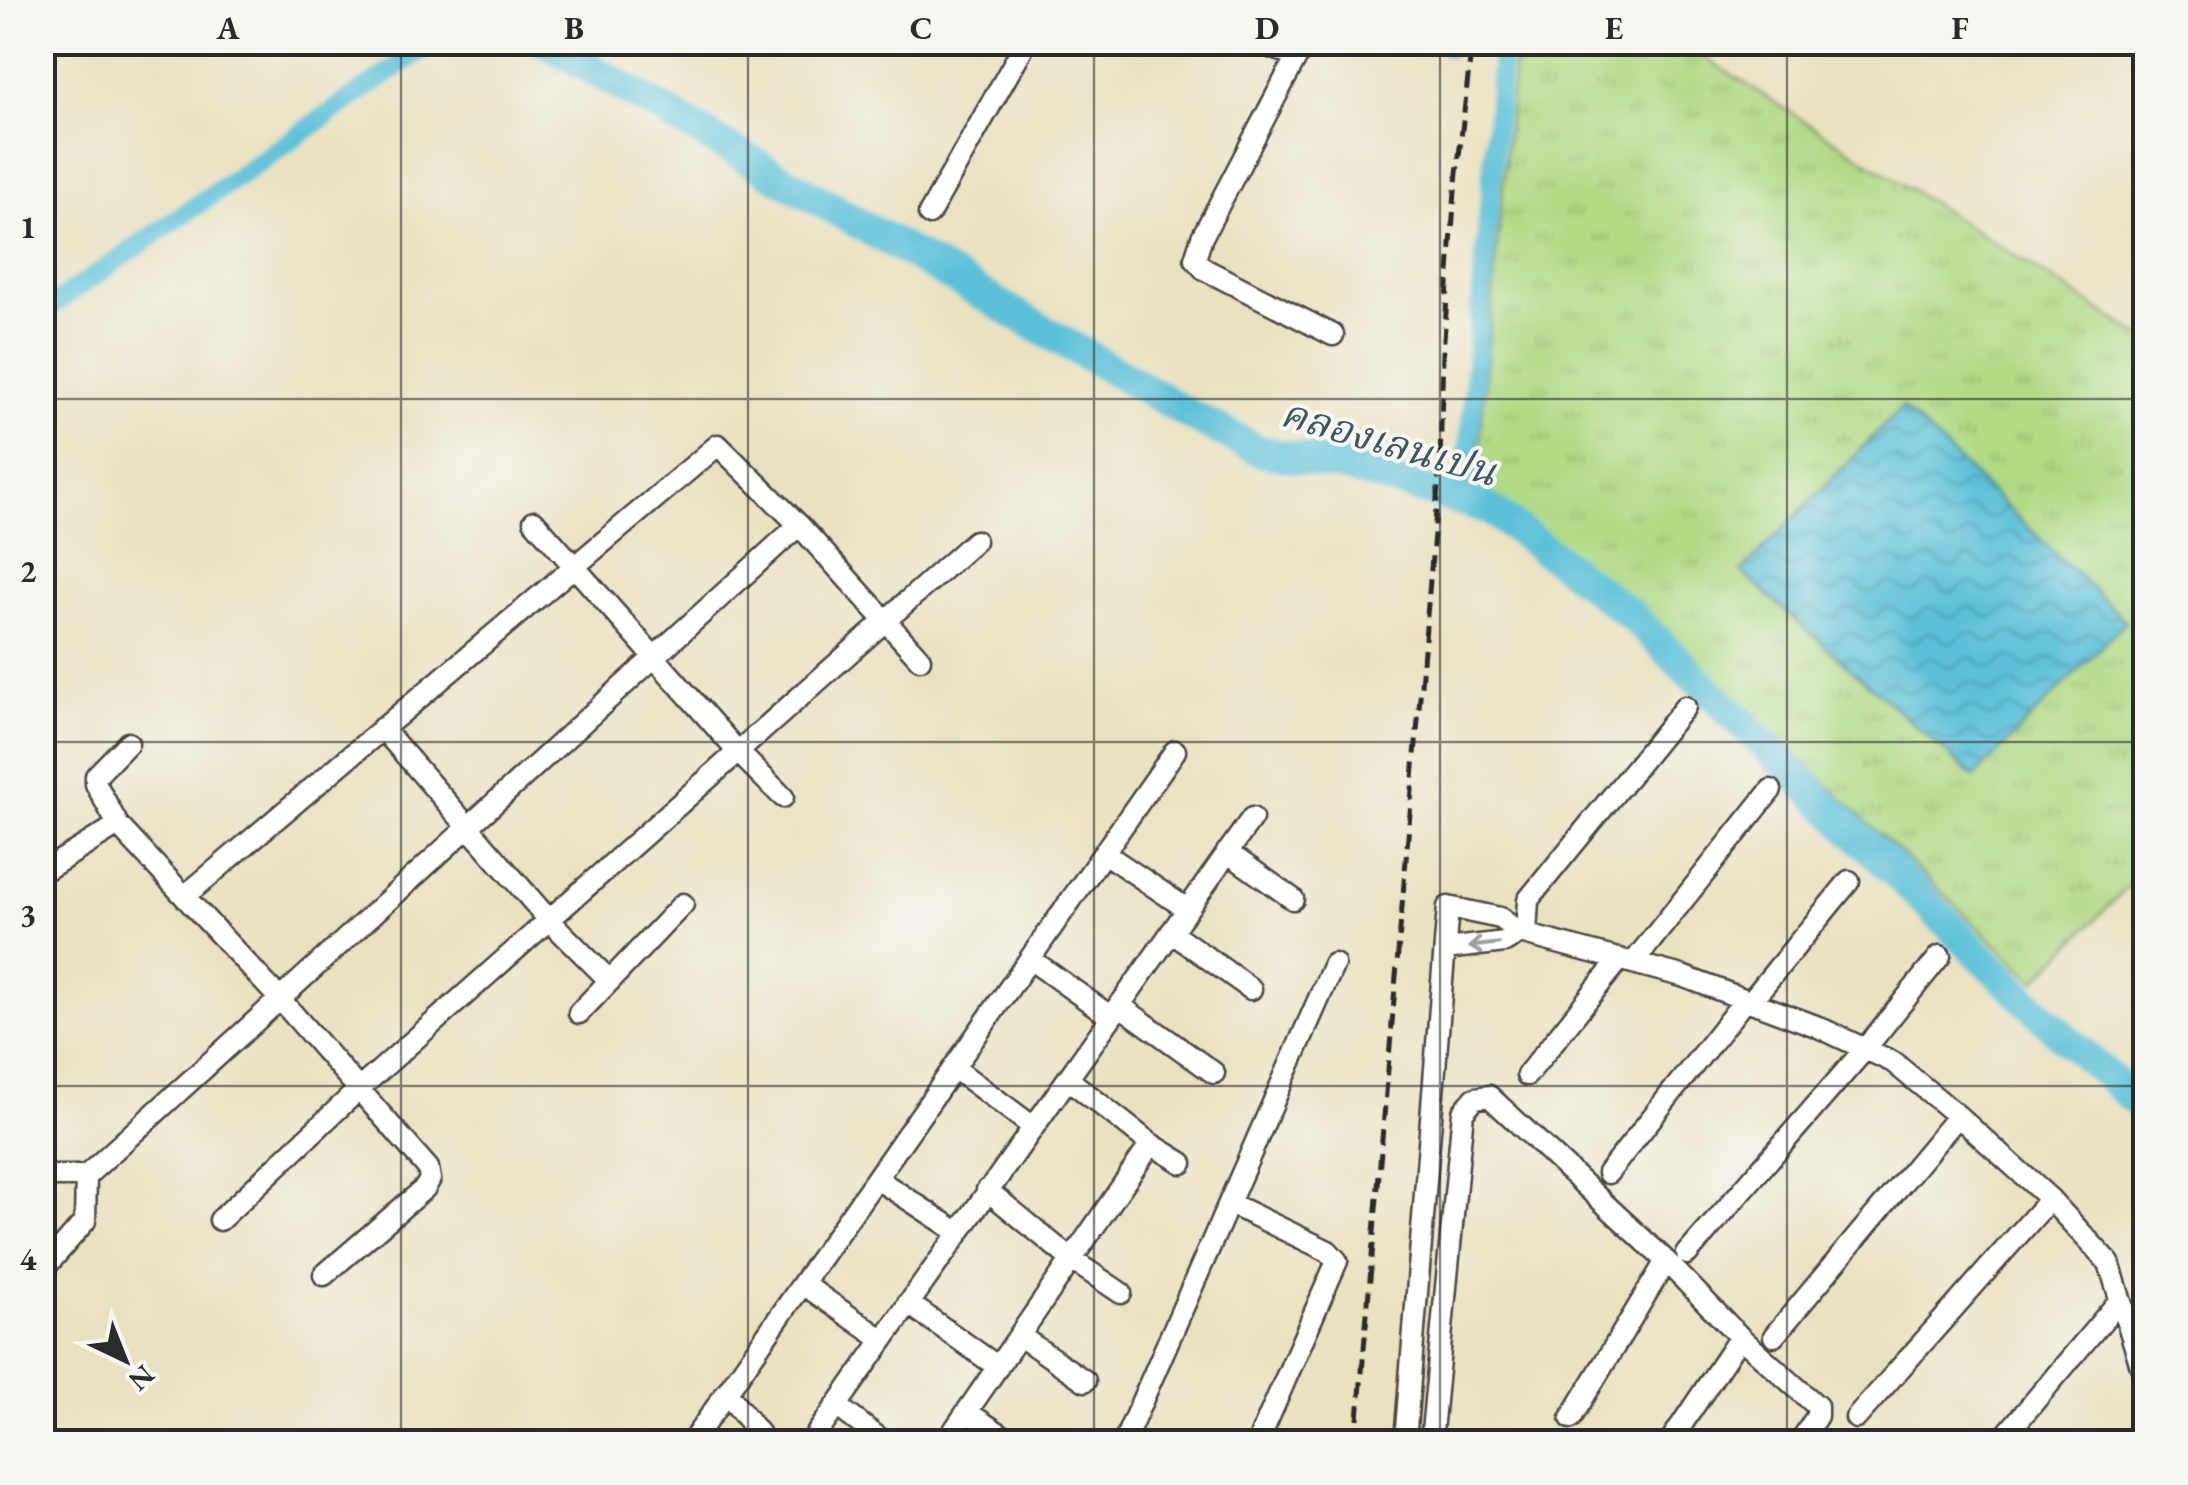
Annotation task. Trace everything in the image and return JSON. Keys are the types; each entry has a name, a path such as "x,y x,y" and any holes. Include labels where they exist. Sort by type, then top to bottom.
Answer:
{"street":[{"path":"929,214 1026,42"},
{"path":"1255,42 1301,49 1202,238 1195,259 1204,269 1333,334"},
{"path":"185,896 718,445 799,525 920,659"},
{"path":"534,521 653,658 783,797"},
{"path":"42,1176 86,1176 799,525"},
{"path":"220,1220 359,1089 975,541"},
{"path":"1523,934 1528,900 1685,706"},
{"path":"382,728 466,828 610,981"},
{"path":"128,743 96,776 96,784 118,825 280,998 428,1168 430,1178 424,1188 324,1275"},
{"path":"692,1442 1174,752"},
{"path":"1527,1075 1771,790"},
{"path":"811,1442 1252,818"},
{"path":"42,872 118,825"},
{"path":"1227,852 1293,899"},
{"path":"1104,853 1187,909"},
{"path":"1608,1172 1850,881"},
{"path":"579,1012 683,904"},
{"path":"1405,1442 1448,907 1500,918 1523,934 1682,976 1893,1062 2050,1200 2109,1263 2146,1382"},
{"path":"1171,932 1250,989"},
{"path":"1445,949 1506,942 1523,934"},
{"path":"1687,1254 1866,1049 1940,956"},
{"path":"1030,959 1214,1073"},
{"path":"1124,1442 1334,964"},
{"path":"954,1068 1032,1126"},
{"path":"1068,1079 1151,1144 1182,1163"},
{"path":"1430,1442 1463,1112 1474,1098 1489,1096 1816,1406 1817,1416 1800,1442"},
{"path":"1774,1336 1958,1116"},
{"path":"946,1442 1151,1144"},
{"path":"48,1264 84,1221 86,1176"},
{"path":"877,1178 958,1232"},
{"path":"987,1190 1072,1260 1121,1293"},
{"path":"1856,1418 2050,1200"},
{"path":"1231,1204 1328,1251 1337,1261 1258,1442"},
{"path":"1571,1418 1666,1262"},
{"path":"803,1284 883,1340"},
{"path":"2000,1442 2120,1300"},
{"path":"908,1303 998,1368"},
{"path":"1020,1336 1085,1381"},
{"path":"1670,1442 1740,1337"},
{"path":"727,1392 764,1442"},
{"path":"836,1406 884,1442"},
{"path":"967,1412 1012,1442"}],"green space":[{"path":"1516,43 1682,43 2145,339 2145,869 2035,981 1696,660 1589,567 1475,489"}],"water":[{"path":"1902,407 2126,621 1974,777 1741,572"}],"waterway":[{"path":"42,312 433,42"},
{"name":"คลองเลนเปน","path":"545,42 1192,416 1260,451 1345,467 1490,509 1632,616 2065,1038 2146,1110"},
{"path":"1449,42 1449,47"},
{"path":"1464,502 1503,42"}],"railway":[{"path":"1356,1442 1440,464 1443,353 1455,191 1472,42"}]}
